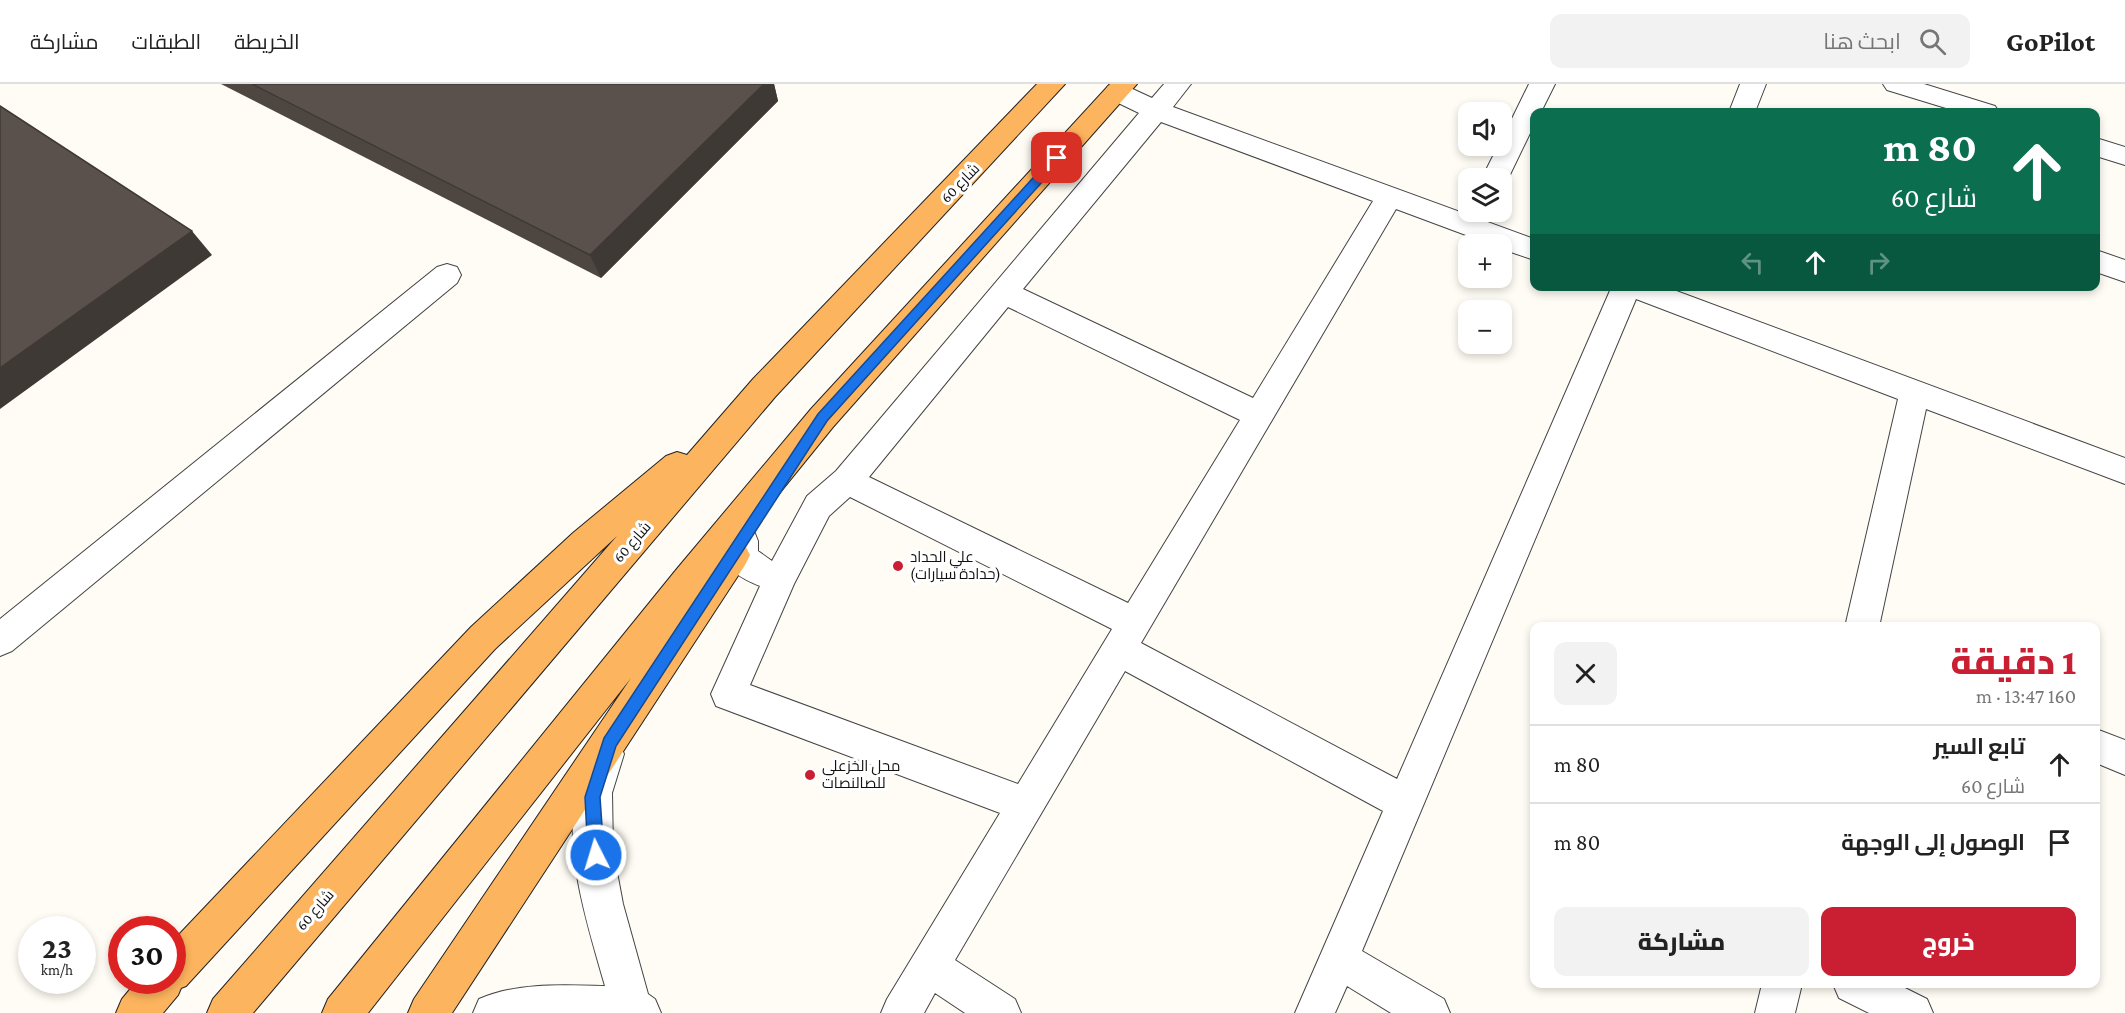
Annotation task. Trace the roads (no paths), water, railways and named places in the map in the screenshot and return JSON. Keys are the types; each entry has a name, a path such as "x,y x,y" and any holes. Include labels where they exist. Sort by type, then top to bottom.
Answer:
{"highway":[{"name":"شارع 60","path":"227,1013 764,388 1052,84"},
{"path":"342,1013 688,580 822,418 1121,88"},
{"path":"186,957 483,638 585,543 764,388"},
{"path":"428,1013 609,743 822,418"},
{"path":"136,1013 153,994"}],"street":[{"path":"1025,806 729,694 780,579 818,506 847,480 1178,84"},
{"path":"1500,168 1542,84"},
{"path":"1744,108 1753,84"},
{"path":"1896,84 1973,108"},
{"path":"1121,88 1155,110 1390,196 1458,215"},
{"path":"2100,148 2125,156"},
{"path":"901,1013 1390,196"},
{"path":"1480,222 1530,248"},
{"path":"2100,262 2125,271"},
{"path":"0,640 447,275"},
{"path":"1315,1013 1627,291"},
{"path":"1005,293 1259,415"},
{"path":"1671,293 1915,392 2125,471"},
{"path":"1863,622 1915,392"},
{"path":"847,480 1126,636 1405,803"},
{"path":"742,541 741,558 760,572 780,579"},
{"path":"493,1013 500,1010 566,1005 637,1010 614,949 603,904 593,836 593,797 609,743"},
{"path":"2100,748 2125,758"},
{"path":"1338,959 1430,1013"},
{"path":"928,966 1001,1013"},
{"path":"1775,1013 1781,988"},
{"path":"1861,988 1913,1013"}],"place":[{"name":"علي الحداد (حدادة سيارات)","path":"898,566"},
{"name":"محل الخزعلي للصالنصات","path":"810,775"}]}
